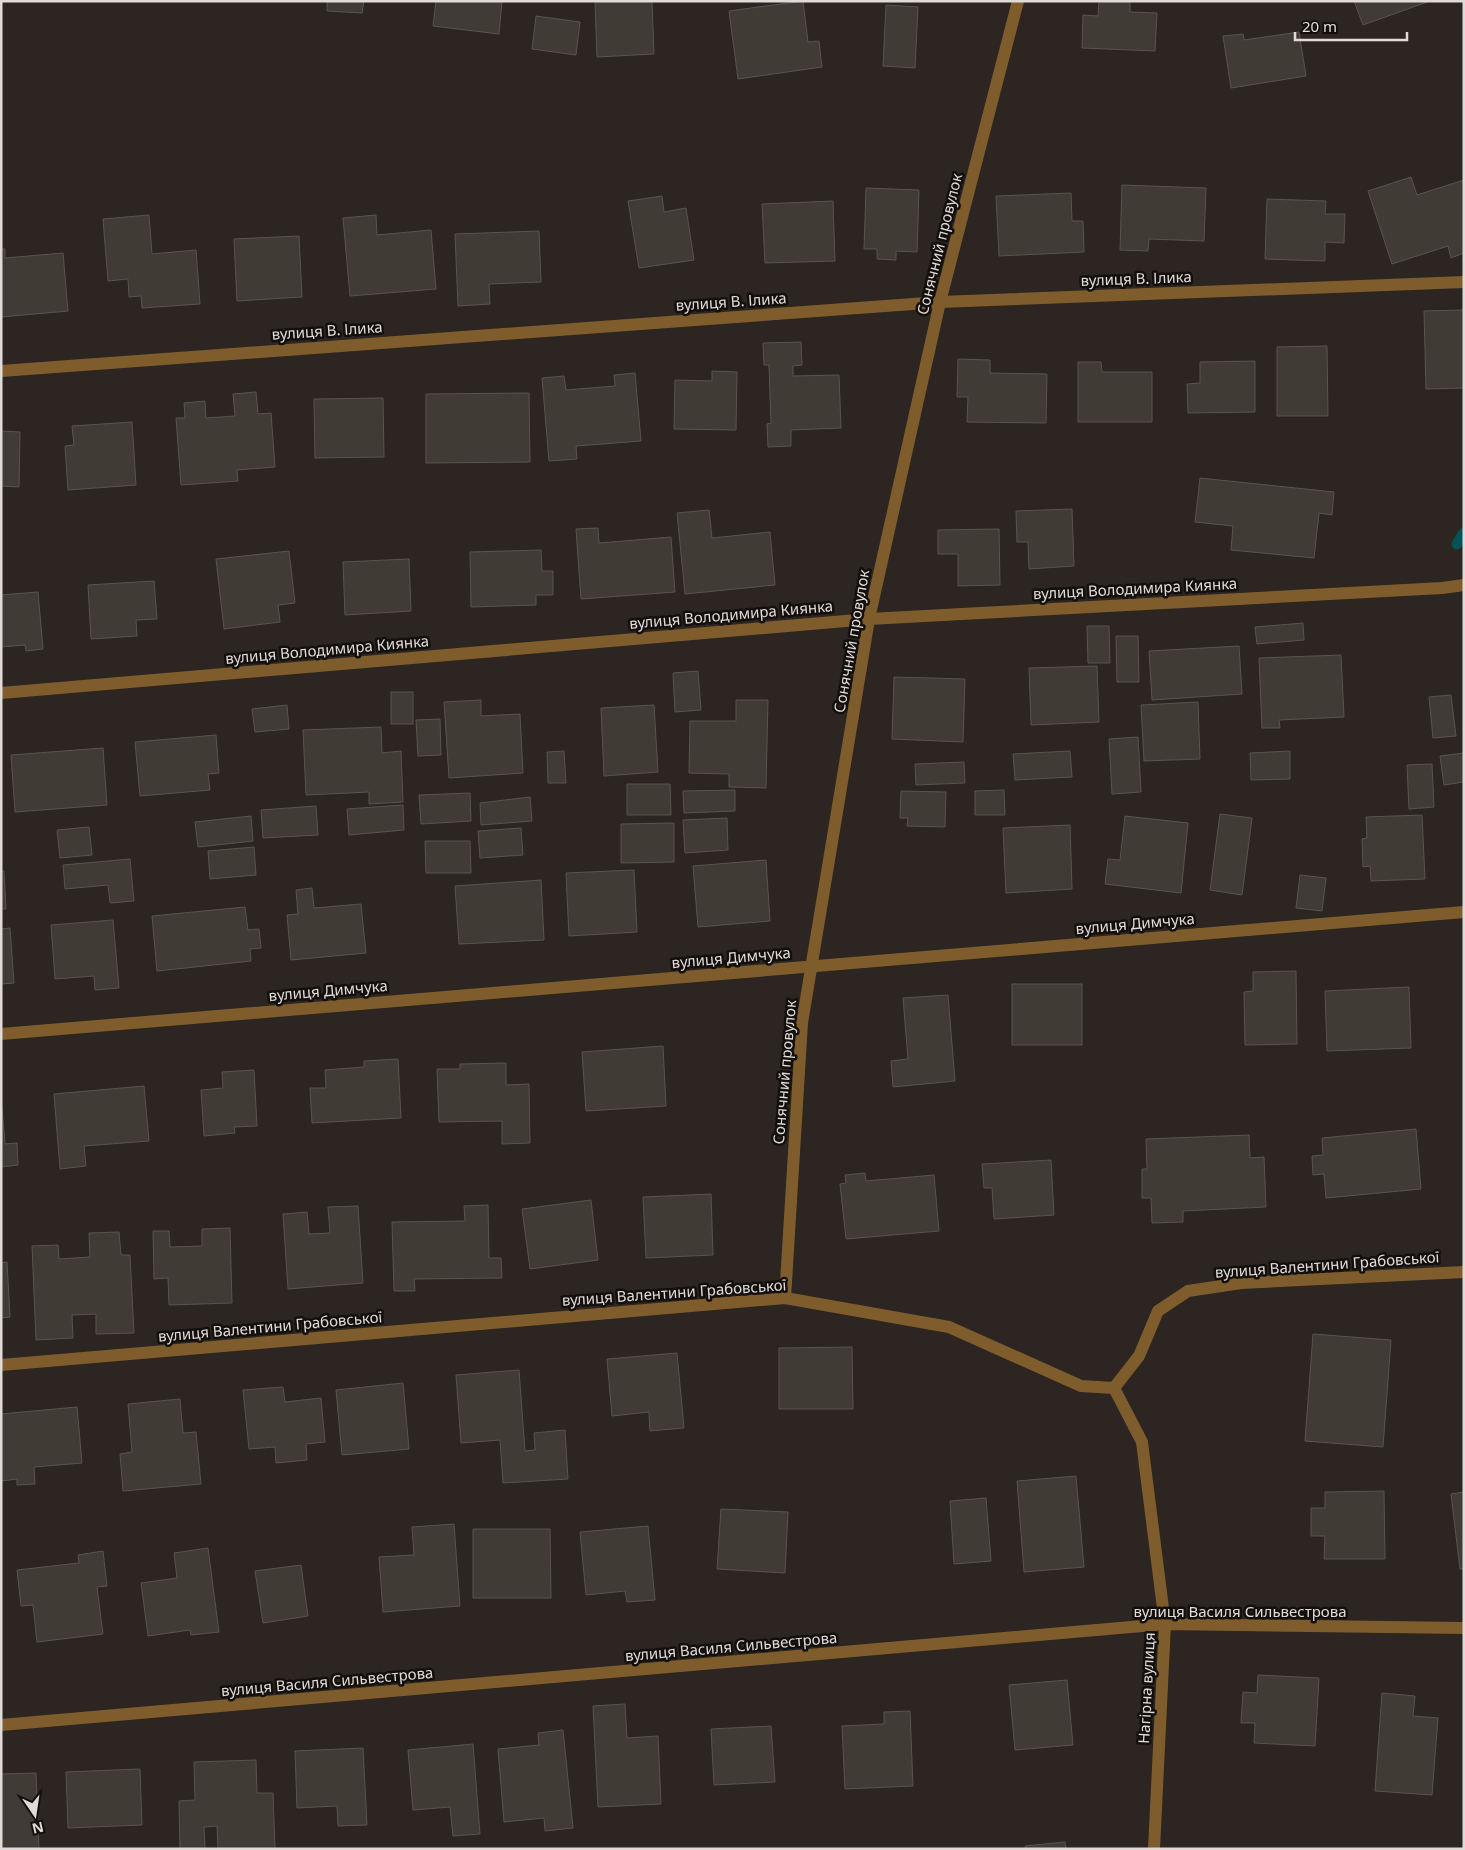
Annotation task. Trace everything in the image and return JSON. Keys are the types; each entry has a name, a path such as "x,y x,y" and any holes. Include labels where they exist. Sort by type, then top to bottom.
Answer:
{"street":[{"name":"Сонячний провулок","path":"785,1298 802,1023 813,966 869,619 940,302 1018,1"},
{"name":"вулиця В. Ілика","path":"1,371 940,302 1464,282"},
{"name":"вулиця Володимира Киянка","path":"1,693 869,619 1442,588 1464,585"},
{"name":"вулиця Димчука","path":"1,1034 1464,912"},
{"name":"вулиця Валентини Грабовської","path":"1,1365 785,1298 949,1327 1081,1386 1114,1388 1139,1356 1158,1311 1188,1290 1241,1283 1464,1272"},
{"name":"Нагірна вулиця","path":"1114,1388 1142,1442 1166,1624 1154,1849"},
{"name":"вулиця Василя Сильвестрова","path":"1,1726 1166,1624 1464,1628"}],"building":[{"path":"327,1 364,1 362,13 327,11"},
{"path":"436,1 502,1 499,34 433,26"},
{"path":"595,1 652,1 654,54 597,57"},
{"path":"803,1 808,42 819,41 822,67 738,79 729,11"},
{"path":"1099,1 1130,1 1130,12 1157,13 1155,51 1082,48 1083,15 1098,16"},
{"path":"1354,1 1430,1 1363,25"},
{"path":"886,5 918,7 915,68 883,66"},
{"path":"536,16 580,22 576,55 532,49"},
{"path":"1299,32 1306,76 1231,88 1223,36 1243,34 1244,40"},
{"path":"1411,177 1417,195 1464,180 1464,253 1451,258 1448,246 1392,264 1368,191"},
{"path":"1122,185 1206,188 1204,241 1149,239 1148,251 1120,250"},
{"path":"866,188 919,190 917,252 896,251 896,260 877,259 877,249 864,249"},
{"path":"1071,193 1072,221 1083,221 1084,252 999,256 996,196"},
{"path":"662,196 664,212 686,208 694,260 639,268 628,201"},
{"path":"1267,199 1326,201 1325,214 1345,214 1344,243 1325,242 1325,261 1265,259"},
{"path":"833,201 835,261 765,263 762,204"},
{"path":"149,215 152,254 196,250 200,304 142,308 141,296 129,297 128,279 108,281 103,219"},
{"path":"376,215 377,235 431,230 436,289 350,296 343,218"},
{"path":"539,231 541,282 489,284 490,304 458,306 455,234"},
{"path":"299,236 302,297 237,301 234,239"},
{"path":"1,249 5,249 5,258 63,253 68,311 1,317"},
{"path":"1464,310 1464,388 1426,389 1424,311"},
{"path":"801,342 802,365 793,366 793,376 839,375 841,428 791,430 791,446 768,447 767,424 771,423 769,365 764,365 763,343"},
{"path":"1327,346 1328,416 1277,416 1277,347"},
{"path":"958,359 990,360 990,373 1047,374 1046,423 967,422 968,397 957,397"},
{"path":"1255,361 1255,412 1188,413 1187,384 1200,383 1200,362"},
{"path":"1078,362 1101,362 1102,372 1152,372 1152,422 1078,422"},
{"path":"712,371 737,372 736,430 674,429 675,380 712,381"},
{"path":"635,373 641,441 576,446 577,459 549,461 542,378 564,376 566,390 615,386 614,375"},
{"path":"256,392 258,414 271,413 275,467 237,470 238,481 181,485 176,418 185,418 184,403 205,401 206,418 235,416 233,394"},
{"path":"529,393 530,462 426,463 426,394"},
{"path":"383,398 384,457 315,458 314,399"},
{"path":"132,422 136,485 68,490 65,446 74,445 72,426"},
{"path":"1,431 20,432 19,487 1,486"},
{"path":"1200,478 1334,492 1332,515 1319,513 1314,558 1231,550 1233,526 1195,522"},
{"path":"1072,509 1074,566 1029,569 1028,542 1017,542 1016,511"},
{"path":"709,510 712,538 770,532 775,585 685,594 677,513"},
{"path":"598,528 599,543 671,537 675,592 581,599 576,529"},
{"path":"999,529 1000,585 958,586 958,554 938,554 938,530"},
{"path":"541,550 542,571 553,571 553,595 536,595 536,605 471,607 470,552"},
{"path":"289,551 295,603 278,605 280,622 224,629 216,559"},
{"path":"409,559 411,611 345,615 343,562"},
{"path":"154,581 157,619 136,620 137,636 91,639 88,585"},
{"path":"38,592 43,649 26,651 25,645 1,647 1,595"},
{"path":"1303,623 1304,640 1257,644 1255,627"},
{"path":"1087,626 1109,626 1110,663 1088,663"},
{"path":"1116,636 1138,636 1139,682 1117,682"},
{"path":"1239,646 1242,694 1152,700 1149,651"},
{"path":"1341,655 1344,717 1279,720 1280,728 1262,728 1259,658"},
{"path":"1097,666 1099,722 1031,725 1029,668"},
{"path":"698,671 701,710 675,712 673,673"},
{"path":"894,677 965,679 963,742 892,739"},
{"path":"391,692 413,692 413,724 391,724"},
{"path":"1451,695 1456,736 1433,738 1429,697"},
{"path":"481,700 481,716 520,714 523,773 449,778 444,702"},
{"path":"736,700 768,700 766,788 729,787 729,774 689,773 690,721 736,721"},
{"path":"1198,702 1200,759 1144,761 1141,705"},
{"path":"287,705 289,729 255,732 252,709"},
{"path":"654,705 658,772 604,776 601,708"},
{"path":"440,719 441,755 418,756 416,720"},
{"path":"381,727 382,753 401,751 403,802 369,804 369,792 306,795 303,730"},
{"path":"216,735 219,773 208,774 210,790 140,796 135,742"},
{"path":"1138,737 1141,792 1112,794 1109,739"},
{"path":"103,748 107,805 15,812 11,755"},
{"path":"564,751 566,783 548,783 547,752"},
{"path":"1070,751 1072,777 1015,780 1013,754"},
{"path":"1290,751 1290,779 1251,780 1250,753"},
{"path":"1464,753 1464,782 1444,785 1440,756"},
{"path":"964,762 965,783 916,785 915,764"},
{"path":"1432,764 1434,807 1409,809 1407,765"},
{"path":"627,784 670,784 671,815 627,815"},
{"path":"735,790 735,811 684,813 683,791"},
{"path":"1004,790 1005,815 975,815 975,791"},
{"path":"901,791 946,792 945,827 907,826 908,818 900,818"},
{"path":"470,793 471,821 421,824 419,795"},
{"path":"530,797 532,821 481,825 480,803"},
{"path":"403,805 404,830 349,835 347,809"},
{"path":"316,806 318,835 263,838 261,810"},
{"path":"1220,814 1252,818 1242,895 1210,890"},
{"path":"1422,815 1425,879 1371,881 1370,866 1363,867 1362,839 1367,838 1366,817"},
{"path":"251,816 253,841 198,847 195,822"},
{"path":"1125,816 1188,823 1181,893 1105,884 1108,859 1120,860"},
{"path":"727,818 728,850 685,853 683,820"},
{"path":"674,823 674,862 621,863 621,824"},
{"path":"1070,825 1072,889 1006,893 1003,828"},
{"path":"89,827 92,855 60,858 57,830"},
{"path":"521,828 523,855 480,858 478,831"},
{"path":"425,841 470,841 471,873 426,873"},
{"path":"254,847 256,875 210,879 208,851"},
{"path":"130,859 134,901 110,903 108,885 65,889 63,865"},
{"path":"766,860 770,921 698,927 693,866"},
{"path":"634,870 637,932 569,936 566,873"},
{"path":"1,871 4,871 6,909 1,909"},
{"path":"1300,875 1326,878 1322,911 1296,908"},
{"path":"541,880 544,940 459,944 455,886"},
{"path":"312,888 314,908 361,904 366,953 291,960 287,915 298,914 296,890"},
{"path":"245,907 248,930 259,929 261,948 250,949 251,961 157,971 152,916"},
{"path":"113,920 119,988 95,990 94,976 55,979 51,925"},
{"path":"10,928 14,983 1,984 1,929"},
{"path":"1296,971 1297,1044 1245,1045 1244,992 1253,991 1253,972"},
{"path":"1012,984 1082,984 1082,1045 1012,1045"},
{"path":"1409,987 1411,1048 1327,1051 1325,991"},
{"path":"948,995 955,1081 893,1087 891,1061 908,1059 903,998"},
{"path":"663,1046 666,1106 586,1111 582,1052"},
{"path":"398,1059 401,1118 312,1123 310,1088 326,1088 325,1070 364,1067 364,1061"},
{"path":"506,1063 506,1085 529,1084 530,1143 502,1144 502,1121 439,1122 437,1069 460,1069 460,1064"},
{"path":"254,1070 257,1126 234,1127 235,1133 204,1136 201,1090 223,1088 222,1072"},
{"path":"144,1086 149,1141 84,1146 86,1166 60,1169 54,1094"},
{"path":"1,1096 5,1144 17,1143 18,1165 1,1167"},
{"path":"1416,1129 1421,1189 1326,1198 1324,1174 1313,1175 1312,1156 1323,1155 1322,1138"},
{"path":"1249,1135 1250,1158 1264,1157 1266,1207 1183,1211 1183,1222 1152,1223 1151,1198 1142,1198 1142,1169 1147,1169 1146,1139"},
{"path":"1051,1160 1054,1215 994,1219 992,1188 984,1188 982,1164"},
{"path":"865,1173 866,1181 934,1175 939,1231 846,1239 840,1184 846,1183 845,1175"},
{"path":"711,1194 713,1255 646,1258 643,1197"},
{"path":"591,1200 598,1260 530,1269 522,1209"},
{"path":"488,1205 489,1258 501,1258 502,1278 414,1279 415,1291 394,1291 392,1222 465,1221 464,1206"},
{"path":"358,1206 363,1283 288,1289 283,1214 307,1212 309,1234 330,1233 328,1207"},
{"path":"230,1228 232,1303 169,1305 168,1278 154,1279 153,1231 169,1231 170,1247 202,1246 202,1229"},
{"path":"119,1232 121,1255 130,1255 134,1333 96,1334 96,1314 72,1315 73,1338 36,1340 32,1246 58,1245 59,1259 90,1257 89,1233"},
{"path":"7,1262 10,1317 1,1318 1,1263"},
{"path":"1313,1334 1391,1340 1383,1447 1305,1441"},
{"path":"852,1347 853,1409 779,1409 779,1348"},
{"path":"677,1353 684,1428 650,1431 649,1412 612,1416 607,1359"},
{"path":"519,1370 525,1451 535,1450 534,1433 565,1430 568,1479 503,1483 500,1440 461,1443 456,1375"},
{"path":"403,1383 409,1449 342,1455 336,1390"},
{"path":"283,1387 285,1402 321,1398 325,1442 306,1444 307,1460 276,1463 275,1447 249,1449 243,1390"},
{"path":"180,1399 183,1433 196,1432 201,1484 123,1491 120,1454 132,1452 128,1404"},
{"path":"77,1407 82,1463 34,1467 35,1484 17,1485 17,1479 1,1481 1,1414"},
{"path":"1076,1476 1084,1567 1024,1572 1017,1481"},
{"path":"1384,1491 1385,1559 1324,1559 1325,1536 1311,1536 1311,1508 1325,1508 1325,1492"},
{"path":"1464,1492 1464,1569 1460,1569 1451,1494"},
{"path":"986,1498 991,1561 954,1564 950,1501"},
{"path":"721,1509 788,1512 785,1573 717,1569"},
{"path":"454,1524 460,1606 383,1612 379,1557 414,1555 412,1527"},
{"path":"648,1526 655,1600 627,1602 625,1591 586,1595 580,1532"},
{"path":"473,1529 550,1529 551,1598 473,1598"},
{"path":"208,1548 219,1632 191,1635 190,1630 148,1636 141,1583 177,1578 174,1553"},
{"path":"103,1551 107,1586 97,1587 103,1634 37,1642 33,1605 21,1606 17,1570 79,1563 78,1555"},
{"path":"301,1565 308,1616 263,1623 255,1571"},
{"path":"1258,1675 1319,1678 1315,1746 1254,1743 1255,1723 1241,1723 1243,1692 1257,1693"},
{"path":"1067,1680 1073,1745 1015,1750 1009,1685"},
{"path":"1382,1693 1415,1696 1413,1716 1438,1718 1432,1795 1375,1791"},
{"path":"625,1704 627,1738 658,1736 661,1804 598,1807 593,1706"},
{"path":"910,1711 913,1786 845,1789 842,1726 884,1724 884,1712"},
{"path":"771,1726 775,1782 714,1785 711,1729"},
{"path":"563,1730 573,1828 545,1831 544,1818 504,1822 498,1749 539,1745 538,1733"},
{"path":"473,1744 480,1834 453,1836 450,1807 413,1810 408,1750"},
{"path":"363,1748 367,1825 338,1826 337,1806 297,1808 295,1751"},
{"path":"256,1760 257,1793 273,1793 275,1849 218,1849 217,1826 204,1827 205,1849 180,1849 179,1801 195,1800 194,1762"},
{"path":"140,1769 142,1825 68,1828 66,1772"},
{"path":"36,1773 39,1849 1,1849 1,1774"},
{"path":"1065,1842 1066,1849 1025,1849 1025,1846"}],"waterway":[{"path":"1457,544 1464,533"}]}
